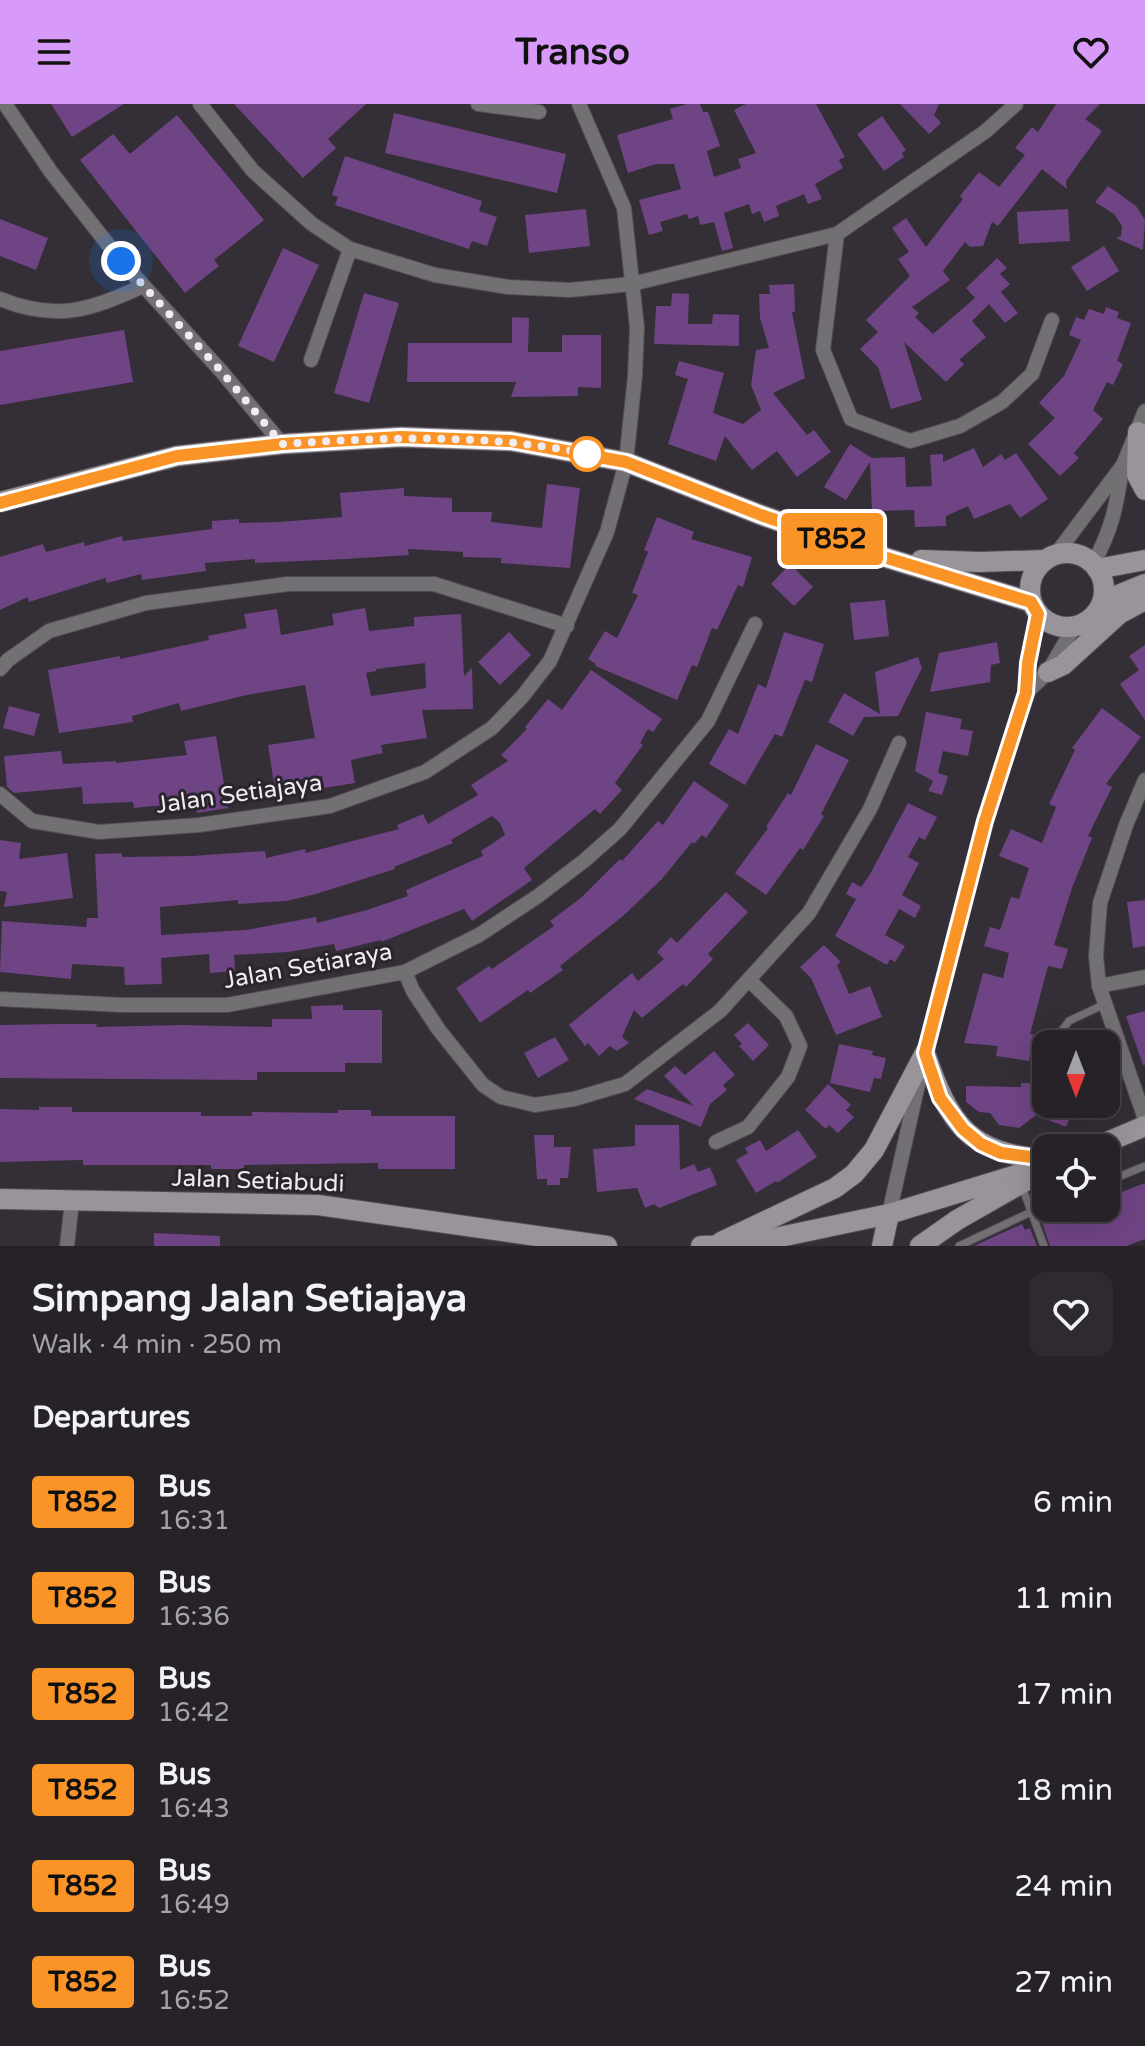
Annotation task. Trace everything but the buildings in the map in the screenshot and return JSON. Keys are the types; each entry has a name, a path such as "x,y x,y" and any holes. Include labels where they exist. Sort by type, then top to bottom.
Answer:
{"street":[{"path":"5,104 51,172 143,286 221,371 282,444"},
{"path":"200,104 253,171 312,224 350,249 435,275 508,287 570,290 632,284 837,234 986,131 1016,104"},
{"path":"478,104 539,112"},
{"name":"Jalan Setiajaya","path":"0,794 32,821 99,832 199,825 330,806 425,772 492,728 522,697 550,661 567,626 607,532 626,462 637,327 624,208 581,104"},
{"path":"837,234 823,350 851,419 910,441 960,426 1002,402 1032,374 1052,320"},
{"path":"311,360 350,249"},
{"path":"0,299 22,308 65,312 96,307 143,286"},
{"path":"882,1246 925,1053 989,806 1026,693 1035,608 1031,579 1123,465 1145,411"},
{"path":"1138,432 1137,475 1145,490"},
{"path":"0,502 177,456 282,444 401,437 511,441 626,462 761,515 1035,608 1058,626 1074,627 1089,620 1118,595 1145,584"},
{"path":"1095,566 1115,516 1123,465"},
{"path":"893,559 980,562 1076,554 1095,566 1104,588 1100,608"},
{"path":"1095,566 1145,560"},
{"path":"0,669 49,631 146,603 288,584 434,584 567,626"},
{"path":"1048,672 1063,665 1119,614 1145,600"},
{"name":"Jalan Setiaraya","path":"0,999 123,1005 227,1005 405,972 479,935 538,896 620,829 708,721 755,624"},
{"path":"1026,693 1048,672 1074,627"},
{"path":"405,972 413,991 439,1030 483,1085 501,1097 535,1105 574,1099 625,1084 720,1011 809,913 870,809 899,743"},
{"path":"1145,780 1100,903 1096,956 1099,986 1145,1119"},
{"path":"1099,986 1145,977"},
{"path":"716,1142 748,1127 788,1077 800,1046 786,1016 749,980"},
{"path":"925,1053 940,1098 963,1129 981,1144 1001,1153 1032,1157"},
{"path":"714,1246 835,1188 854,1174 874,1150 925,1053"},
{"path":"1120,1137 1145,1126"},
{"path":"742,1245 889,1214 1032,1172"},
{"path":"920,1246 1032,1177"},
{"name":"Jalan Setiabudi","path":"0,1199 318,1205 497,1238 607,1246"},
{"path":"67,1246 72,1202"},
{"path":"701,1246 750,1246"}],"lane":[{"path":"1062,1030 1069,1021 1105,1004"},
{"path":"1120,1176 1145,1166"},
{"path":"1021,1184 1044,1246"},
{"path":"959,1246 1031,1211"}],"bus line":[{"name":"T852","path":"0,503 177,456 282,444 401,437 511,441 626,462 864,551 1031,602 1038,614 1028,663 1026,693 985,821 925,1053 940,1098 963,1129 981,1144 1001,1153 1032,1158"}],"route":[{"path":"121,261 221,371 282,444 401,437 459,439 511,441 599,456 587,454"}]}
